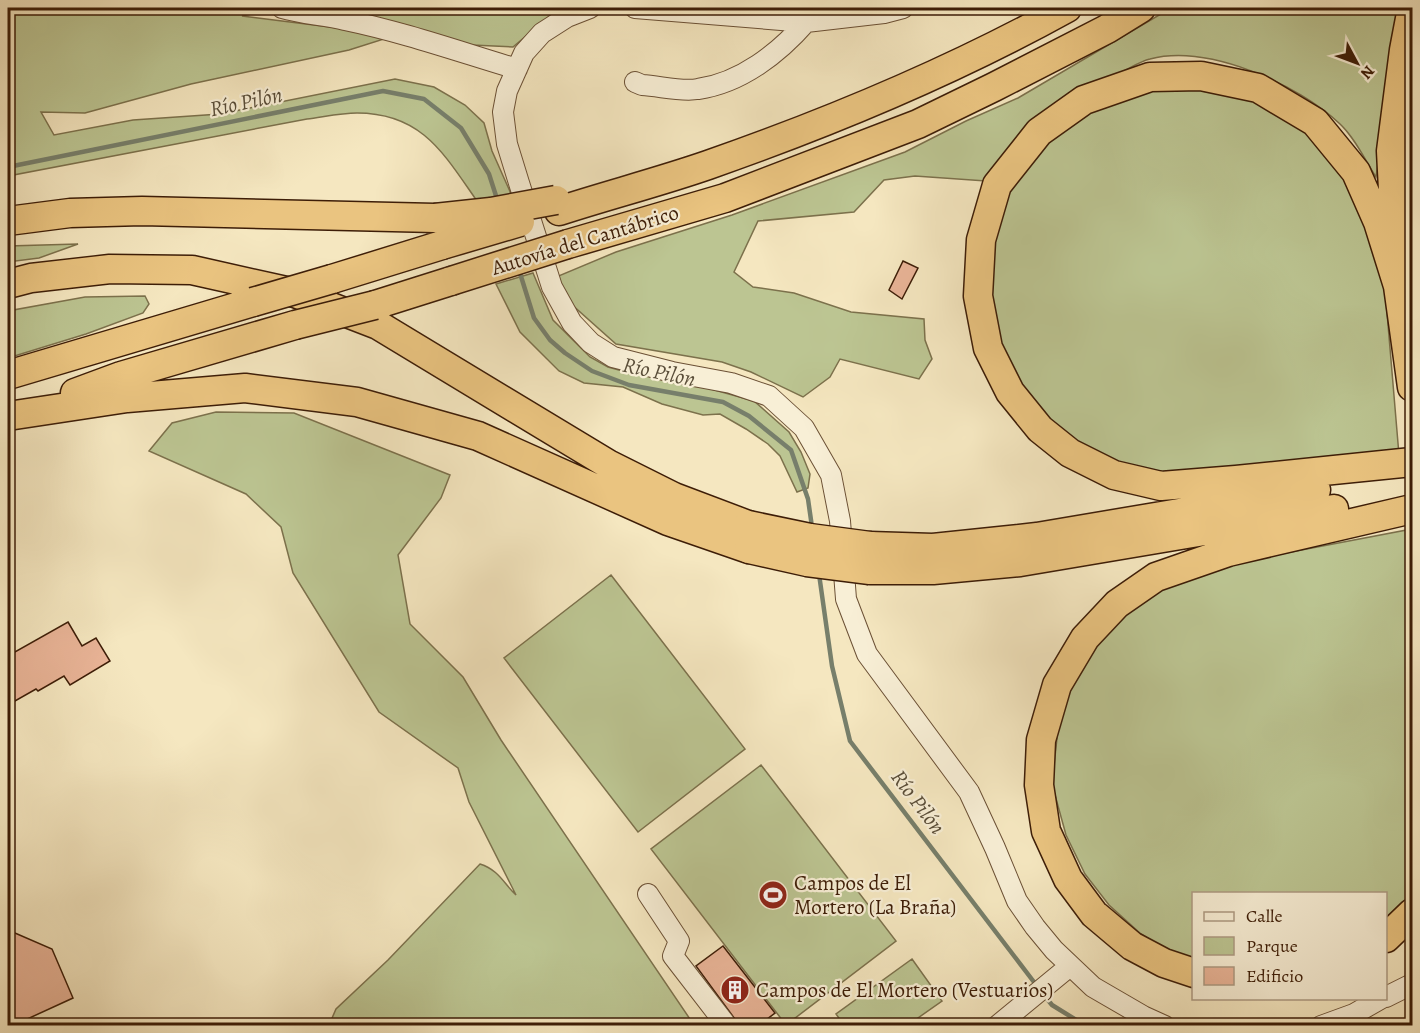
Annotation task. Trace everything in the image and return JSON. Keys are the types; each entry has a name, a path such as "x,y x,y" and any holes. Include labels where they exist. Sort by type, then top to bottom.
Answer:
{"highway":[{"name":"Autovía del Cantábrico","path":"8,375 332,279 438,232 558,205 707,165 867,105 1009,40 1067,8"},
{"name":"Autovía del Cantábrico","path":"8,416 121,376 295,325 375,305 568,244 725,198 918,124 1107,28 1141,8"},
{"path":"1412,8 1404,50 1391,151 1398,286 1413,387"},
{"path":"1398,286 1378,222 1356,172 1315,122 1258,88 1201,76 1150,77 1084,100 1039,132 997,185 981,240 978,296 988,348 1010,392 1040,429 1070,453 1113,475 1161,486 1236,480 1409,486"},
{"path":"8,222 70,213 142,211 438,232"},
{"path":"8,284 31,278 110,269 192,270 295,293 378,325 608,464 748,537"},
{"path":"8,416 127,398 244,388 357,402 478,436 668,521 748,537 810,538 870,558 1409,486"},
{"path":"1192,972 1164,963 1131,946 1094,914 1068,879 1046,831 1039,785 1041,740 1057,685 1085,638 1117,604 1156,577 1409,486"},
{"path":"1387,937 1413,914"}],"street":[{"path":"282,8 344,20 416,38 517,69"},
{"path":"590,8 567,17 542,33 524,53 507,91 503,112 507,144 552,287 572,323 591,343 613,357 672,372 731,383 769,396 804,428 831,476 840,521 846,599 867,654 969,792 1017,901 1035,927 1070,966 1093,987 1165,1026"},
{"path":"634,8 801,15 884,13 903,8"},
{"path":"635,82 642,85 696,90 736,78 789,41 801,15"},
{"path":"648,894 679,941 673,956 727,1026"},
{"path":"997,1026 1070,966"},
{"path":"1387,997 1413,984"},
{"path":"1321,1026 1354,1014 1380,1000"}],"green space":[{"path":"21,8 147,8 185,11 160,8 268,8 271,10 242,16 378,33 384,39 349,50 191,84 85,113 41,112 54,135 133,120 220,114 395,79 434,87 465,105 484,123 492,151 512,196 477,201 442,153 415,128 399,120 357,113 307,119 8,176 8,11"},
{"path":"373,8 559,8 513,47 472,45 371,16"},
{"path":"1171,8 1399,8 1376,177 1355,142 1340,124 1301,95 1277,82 1225,62 1198,57 1173,56 1143,61 1124,71 986,181 915,176 884,180 854,212 758,221 734,272 753,287 794,293 851,312 924,319 925,340 932,359 919,379 840,359 830,377 803,397 751,372 722,362 616,344 570,303 556,277 616,252 732,215 905,152 1018,98"},
{"path":"1198,85 1253,98 1304,126 1349,178 1385,289 1399,455 1186,474 1135,470 1075,443 1035,408 1002,360 987,309 988,255 1003,201 1025,164 1059,129 1098,105 1147,87"},
{"path":"78,244 39,258 8,262 8,246"},
{"path":"533,273 553,320 590,357 608,367 630,373 693,384 754,401 789,432 810,474 808,488 797,492 780,456 768,444 720,414 703,415 662,404 623,387 584,383 559,371 520,332 496,284"},
{"path":"145,296 149,304 143,313 86,334 8,358 8,311 85,297"},
{"path":"216,412 294,413 450,475 441,498 398,555 410,624 463,677 501,740 694,1025 329,1025 336,1009 388,960 480,864 497,874 516,895 469,802 458,768 379,712 293,573 281,527 246,494 149,451 172,423"},
{"path":"1412,529 1412,902 1387,929 1387,892 1192,892 1192,961 1177,957 1141,934 1109,905 1085,874 1066,835 1052,784 1058,729 1071,683 1105,630 1145,597 1196,570"},
{"path":"611,575 745,749 638,832 504,658"},
{"name":"Campos de El Mortero (La Braña)","path":"761,765 896,941 786,1025 651,849"},
{"name":"Campos de El Mortero (La Braña)","path":"912,959 942,1001 908,1025 844,1025 836,1014"}],"building":[{"path":"903,261 918,268 902,299 889,290"},
{"path":"68,622 82,646 96,638 110,661 70,685 64,676 8,705 8,638 15,652"},
{"path":"8,930 52,949 73,998 12,1026 8,1026"},
{"name":"Campos de El Mortero (Vestuarios)","path":"723,946 775,1013 758,1026 740,1026 696,966"}],"waterway":[{"name":"Río Pilón","path":"8,167 383,91 424,99 461,128 489,174 498,202"},
{"name":"Río Pilón","path":"519,270 534,318 550,340 592,371 629,385 723,402 749,416 791,450 808,499 812,527"},
{"name":"Río Pilón","path":"819,574 832,666 850,741 1037,986"},
{"name":"Río Pilón","path":"1044,995 1052,1005 1086,1026"}],"place":[{"name":"Campos de El Mortero (La Braña)","path":"773,895"},
{"name":"Campos de El Mortero (Vestuarios)","path":"735,990"}]}
